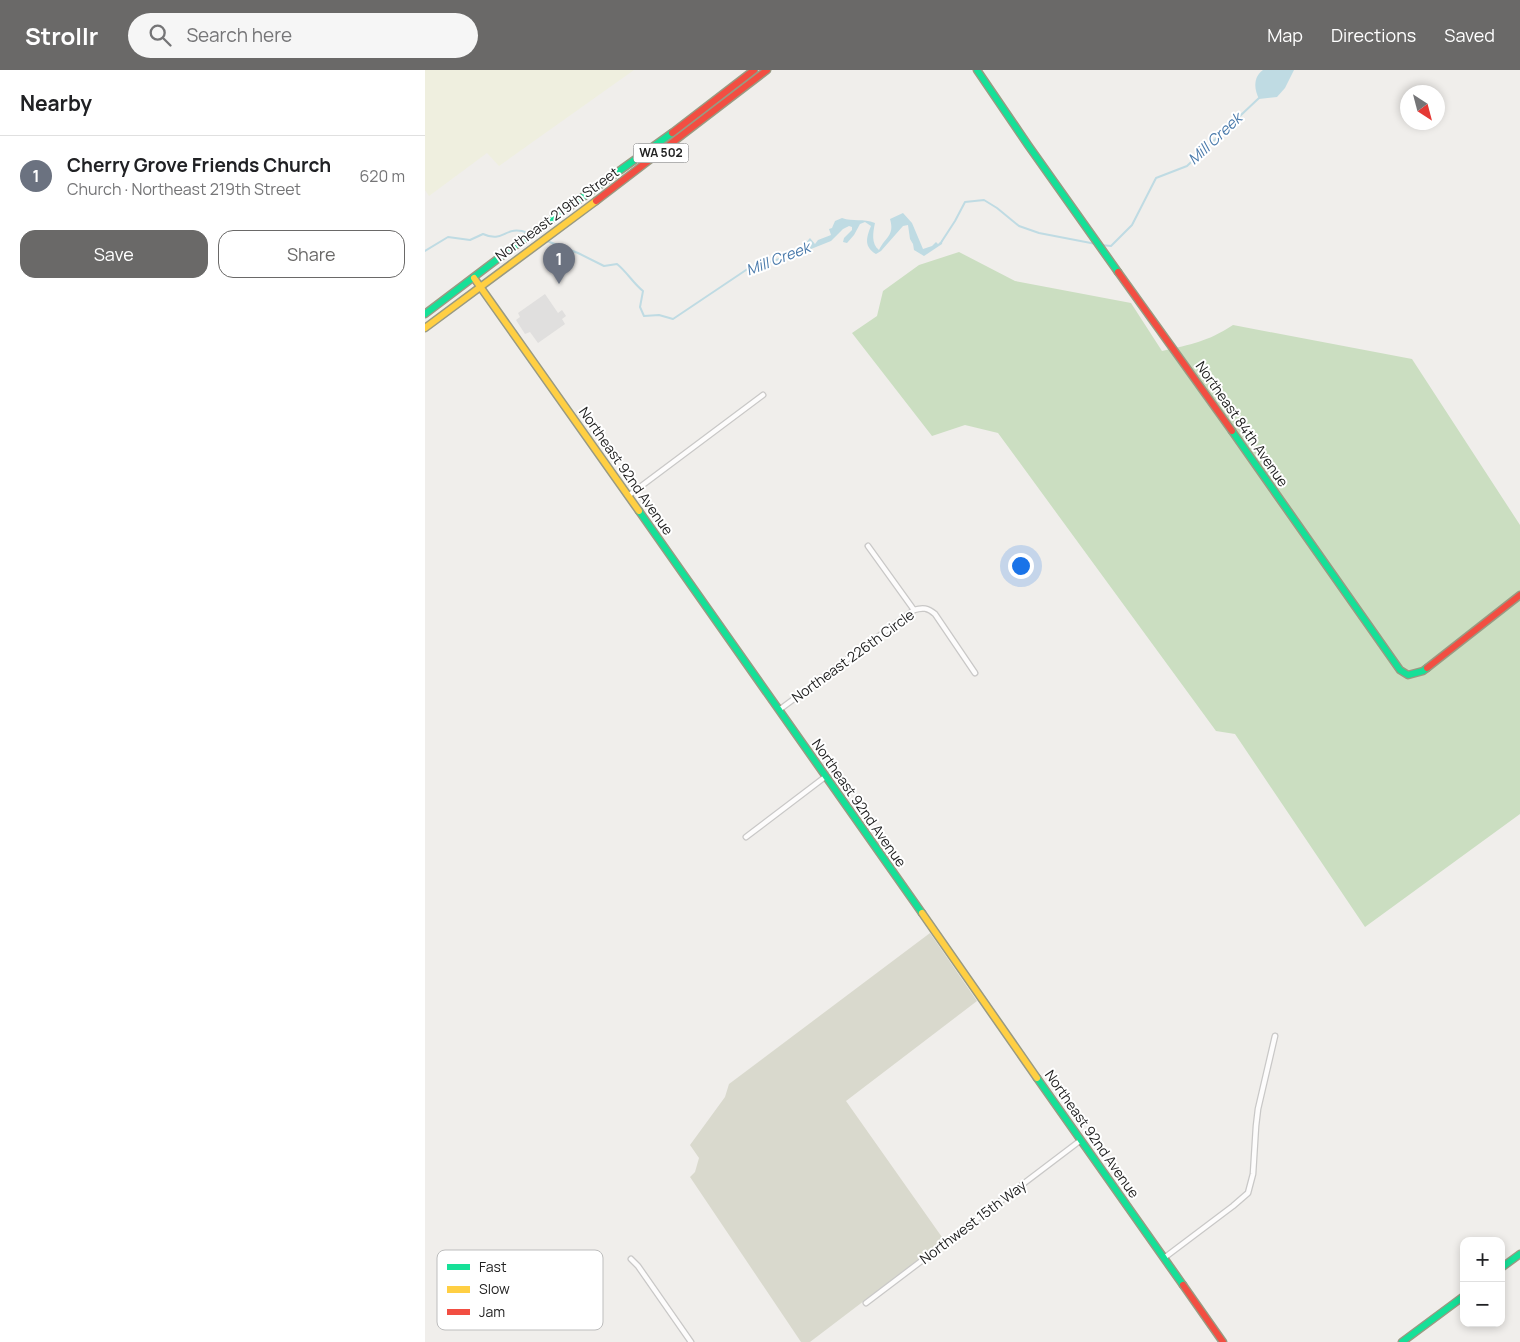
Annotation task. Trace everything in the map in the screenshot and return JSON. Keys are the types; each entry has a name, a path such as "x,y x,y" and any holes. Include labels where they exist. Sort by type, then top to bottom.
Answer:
{"main road":[{"name":"Northeast 219th Street","path":"481,286 654,158 767,70"},
{"name":"Northeast 84th Avenue","path":"977,70 1037,159 1305,533 1399,670 1408,675 1423,671 1520,594"},
{"name":"Northeast 219th Street","path":"474,278 516,245 697,115 751,71"},
{"name":"Northeast 92nd Avenue","path":"474,278 1223,1342"},
{"name":"WA 502","path":"425,314 474,278"},
{"name":"WA 502","path":"425,328 481,286"},
{"path":"1505,1265 1520,1254"},
{"path":"1402,1342 1460,1299"}],"street":[{"path":"628,496 763,394"},
{"path":"868,546 914,610"},
{"name":"Northeast 226th Circle","path":"779,710 919,608 929,609 935,614 975,673"},
{"path":"746,837 825,777"},
{"path":"1164,1258 1233,1206 1248,1192 1253,1174 1258,1109 1275,1036"},
{"name":"Northwest 15th Way","path":"866,1303 1081,1140"},
{"path":"631,1259 638,1266 691,1342"}],"shaded area":[{"path":"545,294 558,313 562,310 566,316 562,319 565,324 538,343 530,332 525,334 516,320 520,317 518,313"},
{"path":"930,933 977,1001 846,1101 944,1240 810,1342 801,1342 690,1177 695,1172 699,1158 690,1145 725,1097 729,1084"}],"green space":[{"path":"425,70 634,70 499,166 487,153 429,196 425,190"},
{"path":"959,252 1015,281 1131,303 1162,351 1207,339 1233,325 1412,359 1520,525 1520,814 1365,927 1235,734 1216,731 998,433 965,425 932,436 852,333 877,316 883,291 919,265"}],"water":[{"path":"1263,70 1294,70 1285,88 1277,97 1259,99 1255,83 1257,76"},
{"path":"903,213 912,223 923,249 932,246 936,242 938,244 943,239 942,244 924,256 914,250 908,225 903,226 881,251 876,254 869,248 867,238 871,226 865,222 860,224 847,243 843,242 844,238 852,230 852,227 849,226 843,229 831,241 801,253 801,250 810,238 815,244 818,240 831,235 829,229 832,228 835,221 842,218 875,223 874,241 879,250 889,236 891,229 890,219"}],"waterway":[{"name":"Mill Creek","path":"1101,245 1111,246 1132,225 1156,178 1187,166 1259,98"},
{"name":"Mill Creek","path":"942,241 965,202 984,200 1019,226 1039,233 1096,244"},
{"name":"Mill Creek","path":"425,251 448,237 470,240 483,234 496,237 514,231 528,233"},
{"name":"Mill Creek","path":"547,241 604,266 617,264 643,291 640,307 644,316 659,315 673,319 749,268 803,252"}],"traffic: fast":[{"path":"977,70 1118,272"},
{"path":"425,314 516,245 672,133"},
{"path":"1232,431 1400,670 1408,675 1427,668"},
{"path":"639,511 922,913"},
{"path":"1037,1078 1183,1285"},
{"path":"1505,1265 1520,1254"},
{"path":"1402,1342 1460,1299"}],"traffic: slow":[{"path":"425,328 596,201"},
{"path":"474,278 639,511"},
{"path":"922,913 1037,1078"}],"traffic: jam":[{"path":"672,133 754,70"},
{"path":"596,201 767,70"},
{"path":"1118,272 1232,431"},
{"path":"1427,668 1520,595"},
{"path":"1183,1285 1223,1342"}],"place":[{"name":"Cherry Grove Friends Church","path":"559,284"}]}
